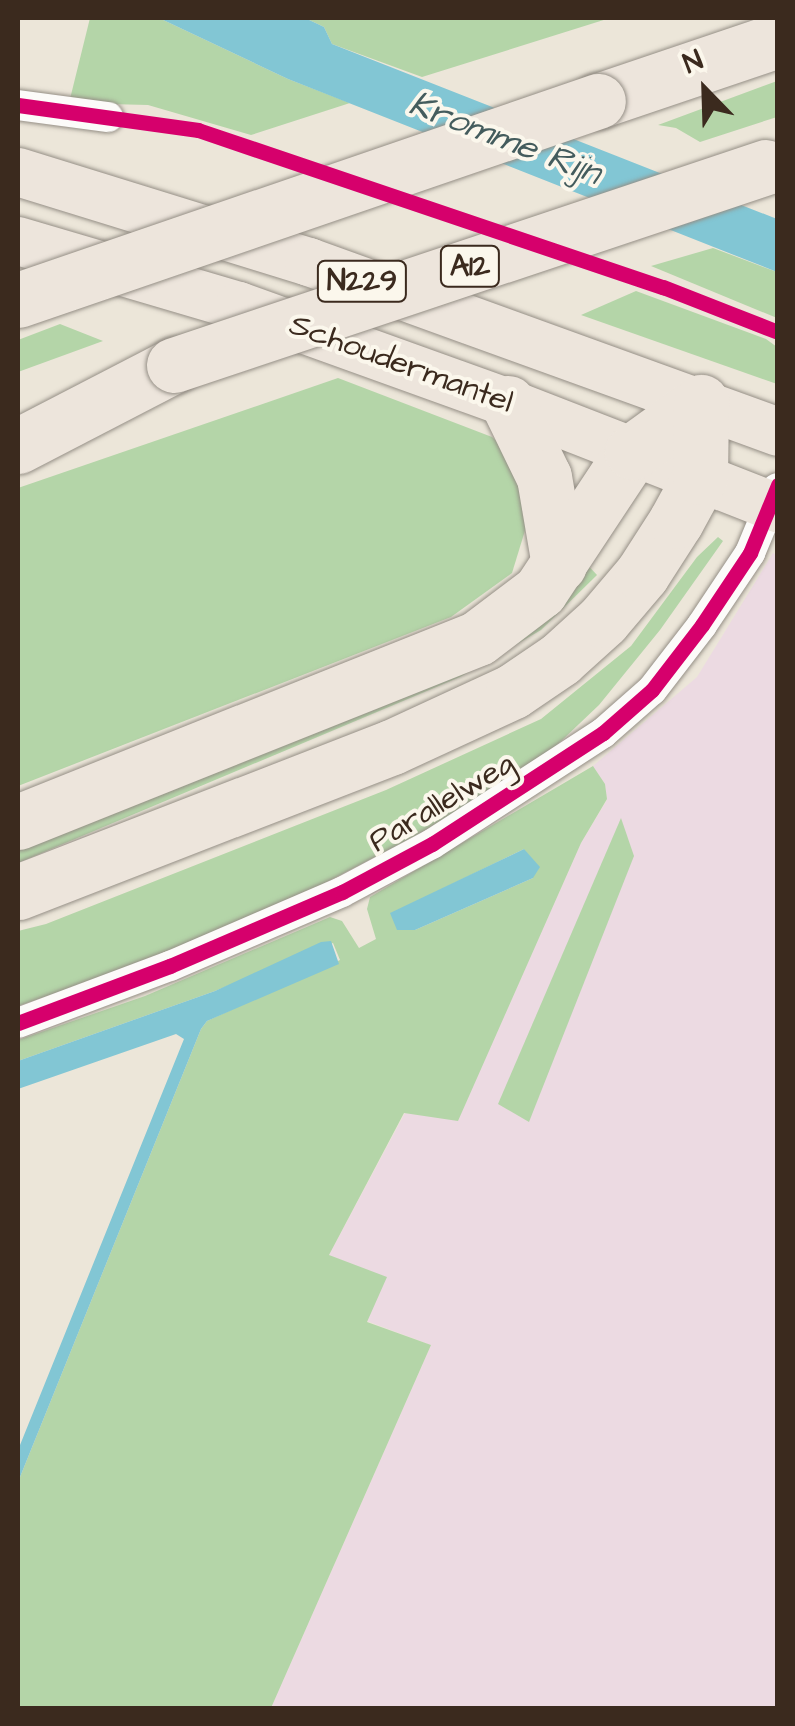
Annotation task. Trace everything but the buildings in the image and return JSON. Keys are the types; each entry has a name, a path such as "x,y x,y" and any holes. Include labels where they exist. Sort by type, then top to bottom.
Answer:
{"highway":[{"path":"18,300 778,40"},
{"name":"A12","path":"18,418 772,165"},
{"name":"A12","path":"18,446 174,365"},
{"path":"508,402 544,478 560,566"},
{"path":"18,822 478,638 515,614 560,566 632,452 701,402"},
{"path":"18,892 392,747 513,691 560,659 603,620 662,544 700,477 701,402"}],"main road":[{"name":"Schoudermantel","path":"18,172 309,262 778,432"},
{"name":"Schoudermantel","path":"18,241 240,306 508,402 700,477 775,500"}],"street":[{"path":"18,105 108,117"},
{"name":"Parallelweg","path":"18,1022 170,966 342,892 432,844 532,782 602,733 652,690 750,553 775,500"}],"shaded area":[{"path":"773,553 777,555 777,1708 271,1708 431,1345 367,1321 329,1255 405,1113 458,1120 581,843 607,800 605,784 593,766 697,677"}],"green space":[{"path":"90,18 159,18 288,79 350,103 251,135 148,105 69,103"},
{"path":"305,18 610,18 422,77 332,44 324,27"},
{"path":"777,81 777,117 700,142 676,128 658,125"},
{"path":"713,248 777,272 777,318 651,266"},
{"path":"636,291 766,339 777,347 777,384 581,315"},
{"path":"60,324 103,341 18,372 18,340"},
{"path":"338,378 492,437 512,456 527,524 512,573 451,617 18,786 18,488"},
{"path":"718,537 723,541 660,630 599,705 539,762 415,836 319,886 129,968 18,1006 18,931 46,924 386,790 541,719 631,646 697,557"},
{"path":"583,560 597,575 541,630 460,677 18,863 18,838"},
{"path":"593,766 605,784 607,799 581,843 458,1121 404,1113 329,1255 387,1277 367,1322 431,1345 271,1708 18,1708 18,1482 201,1029 207,1021 340,960 333,943 215,991 18,1061 18,1040 145,996 330,917 342,921 359,948 376,939 367,909 370,897","holes":["524,849 533,878 415,930 391,914"]},
{"path":"621,818 634,856 529,1122 498,1104"}],"water":[{"name":"Kromme Rijn","path":"159,18 305,18 324,27 332,44 777,219 777,272 288,79"},
{"path":"524,849 540,867 533,878 415,930 397,930 390,913"},
{"path":"331,941 339,964 207,1021 201,1029 18,1482 18,1450 184,1039 176,1034 18,1089 18,1061 215,991 321,942"}],"cycle path":[{"path":"18,105 198,130 663,287 778,332"},
{"path":"18,1023 170,966 342,892 432,844 603,733 652,690 702,625 750,553 778,485"}]}
